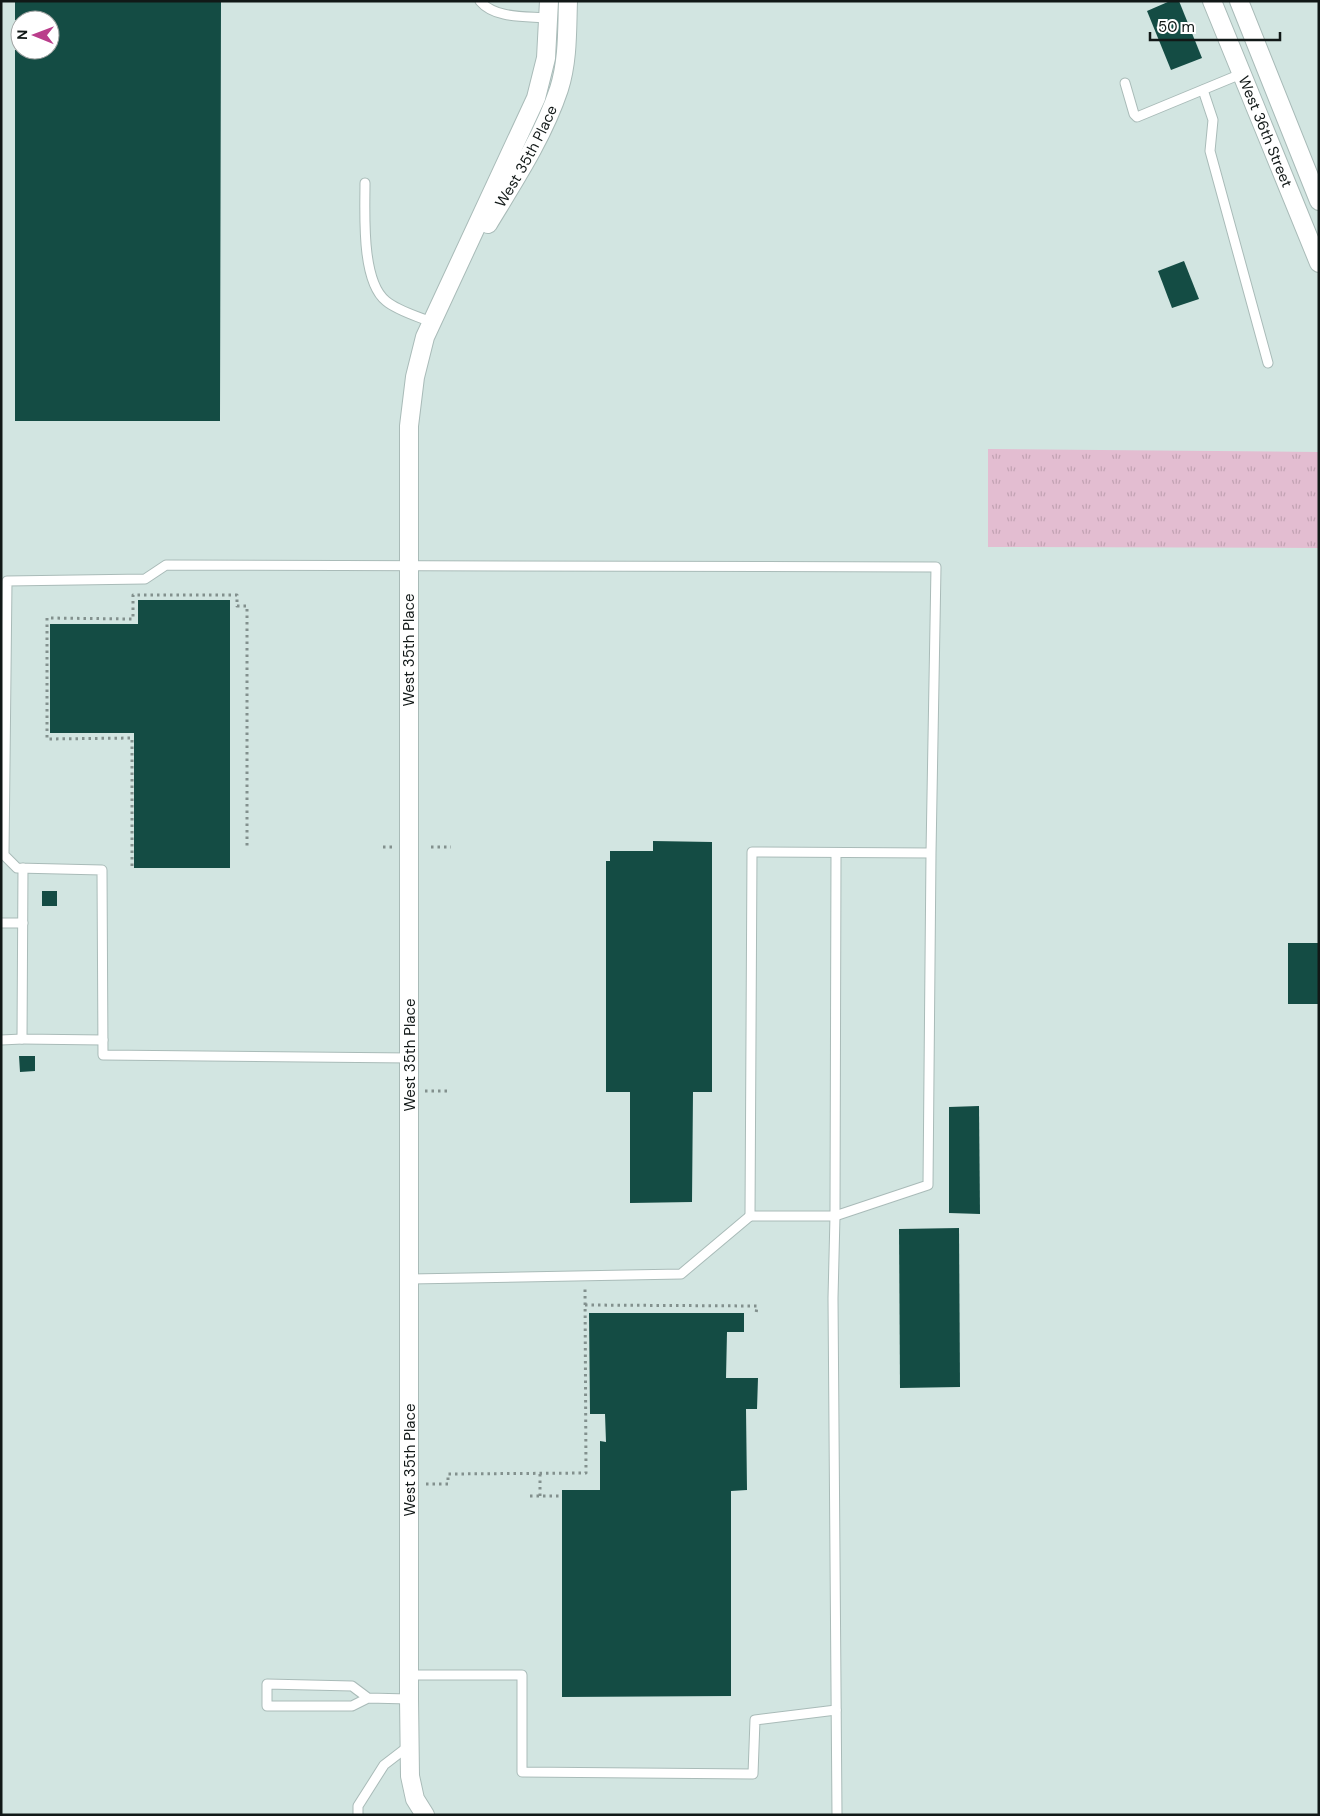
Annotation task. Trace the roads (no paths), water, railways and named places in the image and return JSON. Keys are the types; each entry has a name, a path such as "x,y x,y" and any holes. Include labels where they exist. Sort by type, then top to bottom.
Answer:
{"street":[{"name":"West 35th Place","path":"442,296 521,171 544,126 559,88 566,47 568,1"},
{"name":"West 36th Street","path":"1212,1 1319,263"},
{"name":"West 36th Street","path":"1239,1 1319,201"},
{"name":"West 35th Place","path":"425,1815 415,1799 410,1776 409,1699 409,426 414,378 431,322 536,98 546,58 548,10"}],"lane":[{"path":"480,1 485,7 498,13 548,10"},
{"path":"1125,83 1134,114 1137,117 1241,74"},
{"path":"1203,90 1213,120 1210,152 1268,363"},
{"path":"364,183 365,245 375,288 386,301 431,322"},
{"path":"410,1058 103,1055 102,870 17,868 4,855 7,581 146,578 166,565 409,564 557,567 936,567 928,1185 836,1216 750,1216 681,1274 410,1278"},
{"path":"750,1216 752,852 931,854"},
{"path":"836,853 836,1216 833,1307 837,1815"},
{"path":"22,1040 23,868"},
{"path":"1,923 23,923"},
{"path":"1,1040 103,1040"},
{"path":"409,1675 522,1675 522,1772 753,1774 754,1720 836,1710"},
{"path":"368,1698 352,1686 267,1684 267,1706 352,1706 368,1698 409,1699"},
{"path":"358,1815 358,1806 384,1765 410,1745"}]}
